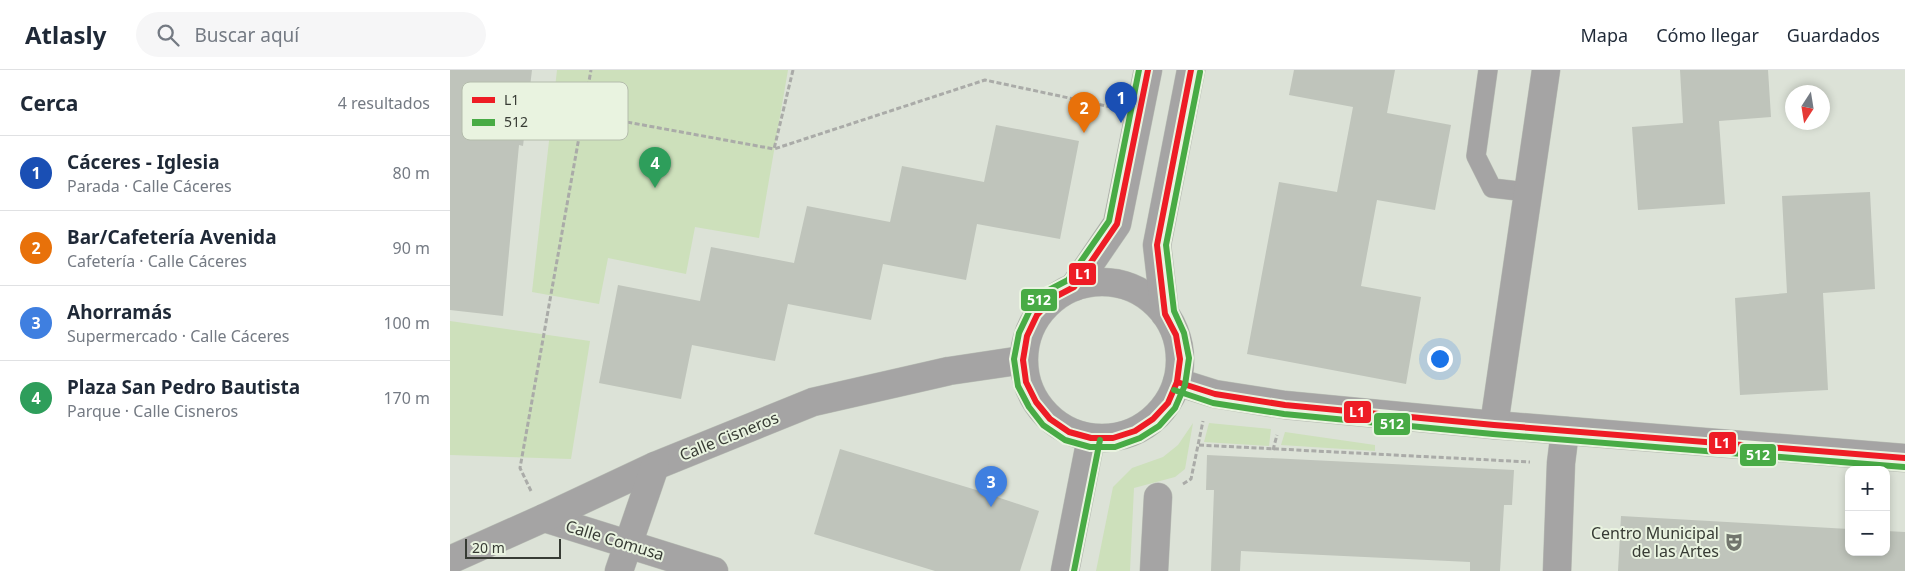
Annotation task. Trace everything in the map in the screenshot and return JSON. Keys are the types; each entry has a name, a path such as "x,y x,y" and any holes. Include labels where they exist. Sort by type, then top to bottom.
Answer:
{"street":[{"path":"1074,287 1117,224 1148,70"},
{"path":"1165,314 1157,245 1191,70"},
{"path":"1494,425 1546,70"},
{"path":"1099,282 1124,285 1147,296 1165,314 1176,335 1180,359 1177,382 1168,403 1153,420 1135,431 1113,438 1091,438 1069,432 1050,419 1036,402 1026,382 1023,360 1027,336 1037,315 1053,298 1074,287 1099,282"},
{"name":"Calle Cisneros","path":"450,560 655,466 813,402 949,371 1023,360"},
{"path":"1177,382 1215,394 1285,405 1494,425 1905,458"},
{"path":"1557,571 1561,463 1565,431"},
{"path":"1065,571 1091,438"},
{"path":"619,571 655,466"},
{"path":"1154,571 1158,498"},
{"name":"Calle Comusa","path":"544,518 714,571"}],"lane":[{"path":"1488,70 1476,156 1492,188 1527,192"}],"path":[{"path":"774,149 793,70"},
{"path":"628,122 774,149 985,80 1139,113"},
{"path":"544,518 520,468 578,140"},
{"path":"1158,498 1191,479 1204,418"},
{"path":"1199,446 1561,463"}],"green space":[{"path":"557,70 788,70 759,238 695,227 686,274 608,258 599,304 532,292 549,140 628,140 628,82 556,82"},
{"path":"450,321 590,341 571,459 450,455"},
{"path":"1193,423 1185,469 1175,477 1134,488 1130,571 1096,571 1113,487 1132,468 1163,457 1178,445"},
{"path":"1209,423 1271,429 1269,446 1204,442"},
{"path":"1285,432 1375,445 1375,451 1281,445"}],"building":[{"path":"450,70 532,70 531,82 462,82 462,140 524,140 523,146 519,145 503,316 450,310"},
{"path":"1294,70 1395,70 1387,113 1451,125 1435,210 1377,200 1361,286 1421,297 1406,384 1247,354 1279,182 1337,192 1353,107 1289,95"},
{"path":"1680,70 1768,70 1771,117 1719,121 1725,204 1638,210 1632,127 1683,123"},
{"path":"996,125 1079,141 1060,239 977,224 966,280 883,264 871,320 788,304 775,361 692,345 681,399 599,383 618,285 700,301 711,247 794,263 807,206 890,222 902,166 984,182"},
{"path":"1870,192 1875,289 1823,293 1828,390 1740,395 1735,298 1787,293 1782,196"},
{"path":"840,449 1039,511 1020,571 935,571 814,534"},
{"path":"1207,455 1514,470 1512,505 1504,505 1500,571 1470,571 1470,562 1241,551 1240,571 1211,571 1214,490 1206,490"},
{"name":"Centro Municipal de las Artes","path":"1621,516 1845,529 1845,556 1890,556 1890,531 1905,532 1905,571 1618,571"}],"transit line":[{"name":"512","path":"1139,70 1109,221 1068,280 1047,291 1030,310 1019,333 1014,359 1018,386 1029,407 1043,425 1065,440 1090,447 1115,447 1140,438 1159,426 1175,408 1185,385 1189,358 1184,333 1174,311 1166,245 1200,72"},
{"name":"L1","path":"1148,70 1117,224 1074,287 1053,298 1037,315 1027,336 1023,360 1026,382 1036,402 1050,419 1069,432 1091,438 1113,438 1135,431 1153,419 1168,403 1177,382 1180,359 1176,335 1165,314 1157,245 1191,70"},
{"name":"L1","path":"1177,382 1215,394 1285,405 1494,425 1905,458"},
{"name":"512","path":"1174,390 1213,403 1284,414 1493,434 1904,467"},
{"name":"512","path":"1074,571 1100,440"}],"place":[{"name":"Cáceres - Iglesia","path":"1121,123"},
{"name":"Bar/Cafetería Avenida","path":"1084,133"},
{"name":"Plaza San Pedro Bautista","path":"655,188"},
{"name":"Ahorramás","path":"991,507"},
{"name":"Centro Municipal de las Artes","path":"1734,542"}]}
